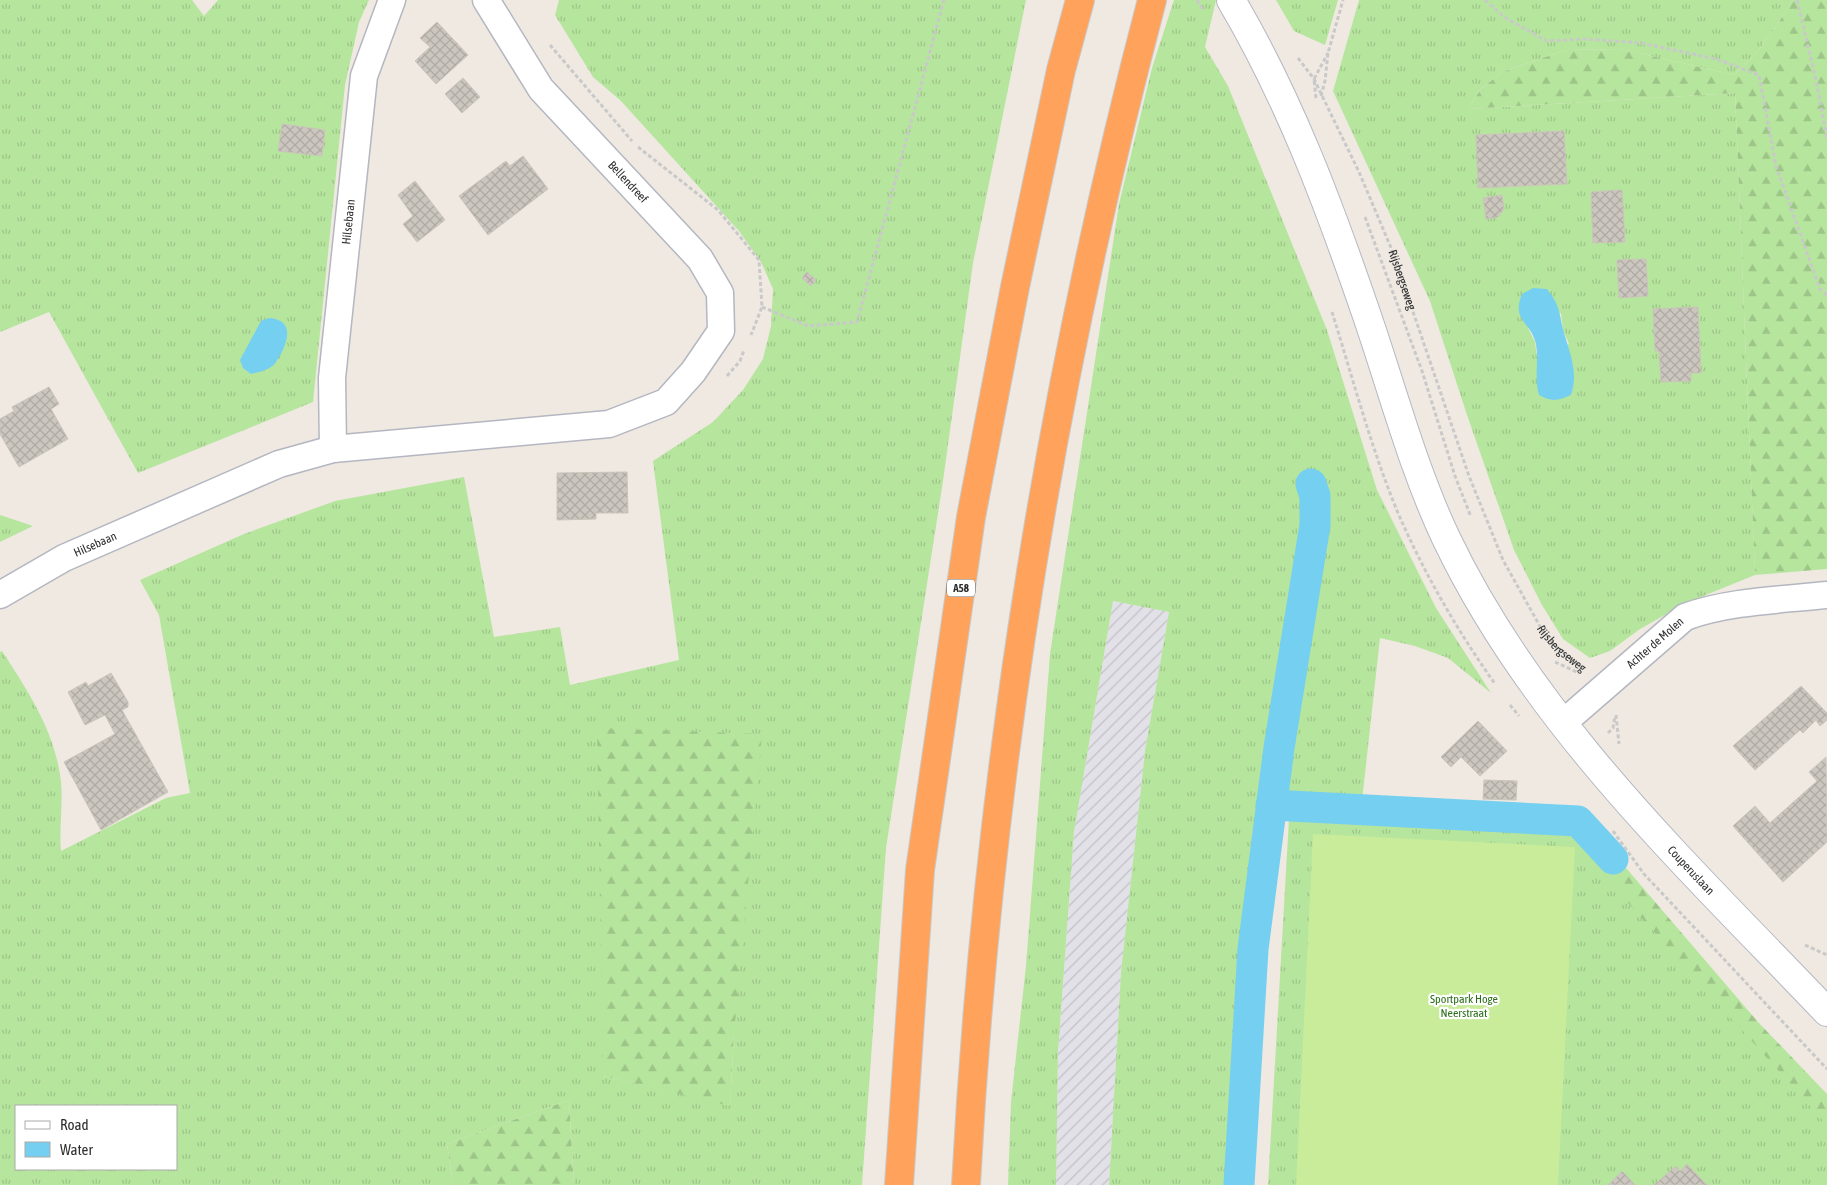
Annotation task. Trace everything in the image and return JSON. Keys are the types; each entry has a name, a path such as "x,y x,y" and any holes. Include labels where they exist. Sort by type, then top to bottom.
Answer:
{"highway":[{"name":"A58","path":"899,1185 920,870 971,518 1023,249 1061,70 1080,0"},
{"path":"966,1185 988,881 1040,509 1084,294 1131,82 1152,0"}],"main road":[{"path":"1231,0 1252,35 1317,174 1366,314 1404,432 1446,539 1475,595 1522,670 1563,723"},
{"name":"Couperuslaan","path":"1563,723 1626,798 1827,1012"}],"street":[{"name":"Hilsebaan","path":"333,449 332,378 364,76 392,0"},
{"name":"Bellendreef","path":"486,0 541,89 700,259 720,293 721,331 693,372"},
{"name":"Hilsebaan","path":"0,594 64,558 278,464 333,449 609,424 666,402 693,372"},
{"name":"Achter de Molen","path":"1563,723 1685,618 1704,610 1727,606 1827,595"}],"path":[{"path":"762,307 808,326 857,322 944,0"},
{"path":"1321,96 1326,82 1328,53 1343,0"},
{"path":"1485,0 1504,17 1547,41 1585,39 1641,43 1716,59 1759,75 1776,166 1820,289 1827,295"},
{"path":"1797,0 1816,80 1827,139"},
{"path":"1316,102 1314,79 1328,53"},
{"name":"Rijsbergseweg","path":"1296,55 1314,79 1360,172 1392,250 1468,476 1503,560 1542,630 1558,649 1584,673 1551,659"},
{"name":"Rijsbergseweg","path":"1362,208 1422,371 1455,476 1474,524"},
{"path":"1622,844 1644,874 1827,1069"}],"shaded area":[{"path":"1113,601 1169,612 1145,751 1121,972 1109,1185 1056,1185 1058,1052 1074,832"}],"green space":[{"path":"0,0 192,0 204,16 218,0 369,0 359,22 345,85 313,402 138,473 49,312 0,332"},
{"path":"559,0 1026,0 973,263 943,481 886,848 862,1185 574,1185 569,1100 447,1144 453,1185 0,1185 0,652 2,651 31,697 53,746 61,782 61,851 166,798 190,793 159,615 140,580 244,534 335,501 464,477 494,637 560,627 570,685 679,660 653,461 713,422 743,390 763,359 771,326 773,289 761,262 739,231 621,101 593,77 555,15","holes":["734,1034 730,1105 603,1076"]},
{"path":"1174,0 1216,0 1205,47 1228,86 1327,330 1377,490 1436,608 1491,693 1448,658 1415,646 1380,638 1361,810 1261,805 1233,1185 1109,1185 1121,972 1145,751 1169,612 1113,601 1074,832 1058,1052 1056,1185 1008,1185 1011,1102 1026,966 1050,654 1119,204 1152,68"},
{"path":"1276,0 1338,0 1325,45 1294,31"},
{"path":"1359,0 1793,0 1759,49 1734,75 1621,49 1566,50 1502,72 1481,89 1468,109 1735,93 1755,575 1686,603 1640,629 1610,651 1590,658 1563,639 1542,605 1514,550 1430,301 1333,91","holes":["1561,313 1563,330 1569,344 1537,358 1535,342 1528,328"]},
{"path":"1793,0 1827,0 1827,569 1755,575 1735,93 1468,109 1481,89 1502,72 1566,50 1621,49 1734,75 1759,49"},
{"path":"0,515 33,526 0,542"},
{"path":"597,728 762,734 734,1034 730,1106 603,1076"},
{"name":"Sportpark Hoge Neerstraat","path":"1289,819 1581,832 1827,1104 1827,1185 1268,1185"},
{"path":"1553,819 1584,819 1758,1022 1827,1094 1827,1125"},
{"path":"1313,834 1575,847 1558,1185 1296,1185"},
{"path":"569,1100 574,1185 453,1185 447,1144"}],"water":[{"path":"1533,288 1547,289 1554,299 1574,370 1571,395 1558,399 1551,400 1539,395 1536,344 1534,336 1520,316 1519,303 1522,294"},
{"path":"269,318 284,324 287,329 286,342 274,365 251,374 243,368 240,360 261,321"}],"building":[{"path":"437,22 468,55 436,84 415,61 430,47 420,38"},
{"path":"463,78 480,97 462,113 445,94"},
{"path":"282,124 325,130 322,156 278,151"},
{"path":"1564,131 1567,184 1478,188 1476,135"},
{"path":"523,156 548,189 488,235 459,196 506,161 510,166"},
{"path":"415,181 445,220 417,242 403,224 413,216 398,195"},
{"path":"1622,190 1625,242 1593,243 1591,192"},
{"path":"1502,195 1504,209 1498,217 1486,219 1483,198"},
{"path":"1646,259 1648,296 1619,298 1617,260"},
{"path":"807,272 816,280 811,286 802,278"},
{"path":"1698,307 1701,373 1691,373 1691,381 1661,382 1659,351 1655,351 1653,309"},
{"path":"49,387 59,404 51,409 68,439 19,467 0,434 0,419 14,411 12,407"},
{"path":"627,472 628,513 596,513 596,519 557,520 557,473"},
{"path":"111,673 128,702 128,707 122,710 168,792 101,830 64,762 115,734 105,715 85,725 68,692 86,682 88,686"},
{"path":"1801,686 1827,713 1827,720 1820,726 1816,720 1803,733 1800,730 1755,770 1733,746"},
{"path":"1478,721 1507,751 1480,776 1461,757 1451,767 1441,757"},
{"path":"1826,757 1827,842 1783,882 1733,826 1755,806 1770,823 1817,781 1809,772"},
{"path":"1484,780 1517,781 1516,800 1483,799"},
{"path":"1687,1164 1707,1185 1654,1185 1676,1166 1680,1171"},
{"path":"1622,1171 1635,1185 1608,1185"}],"waterway":[{"path":"1239,1185 1253,949 1279,748 1315,525 1315,496 1311,484"},
{"path":"1271,805 1578,821 1613,859"}]}
